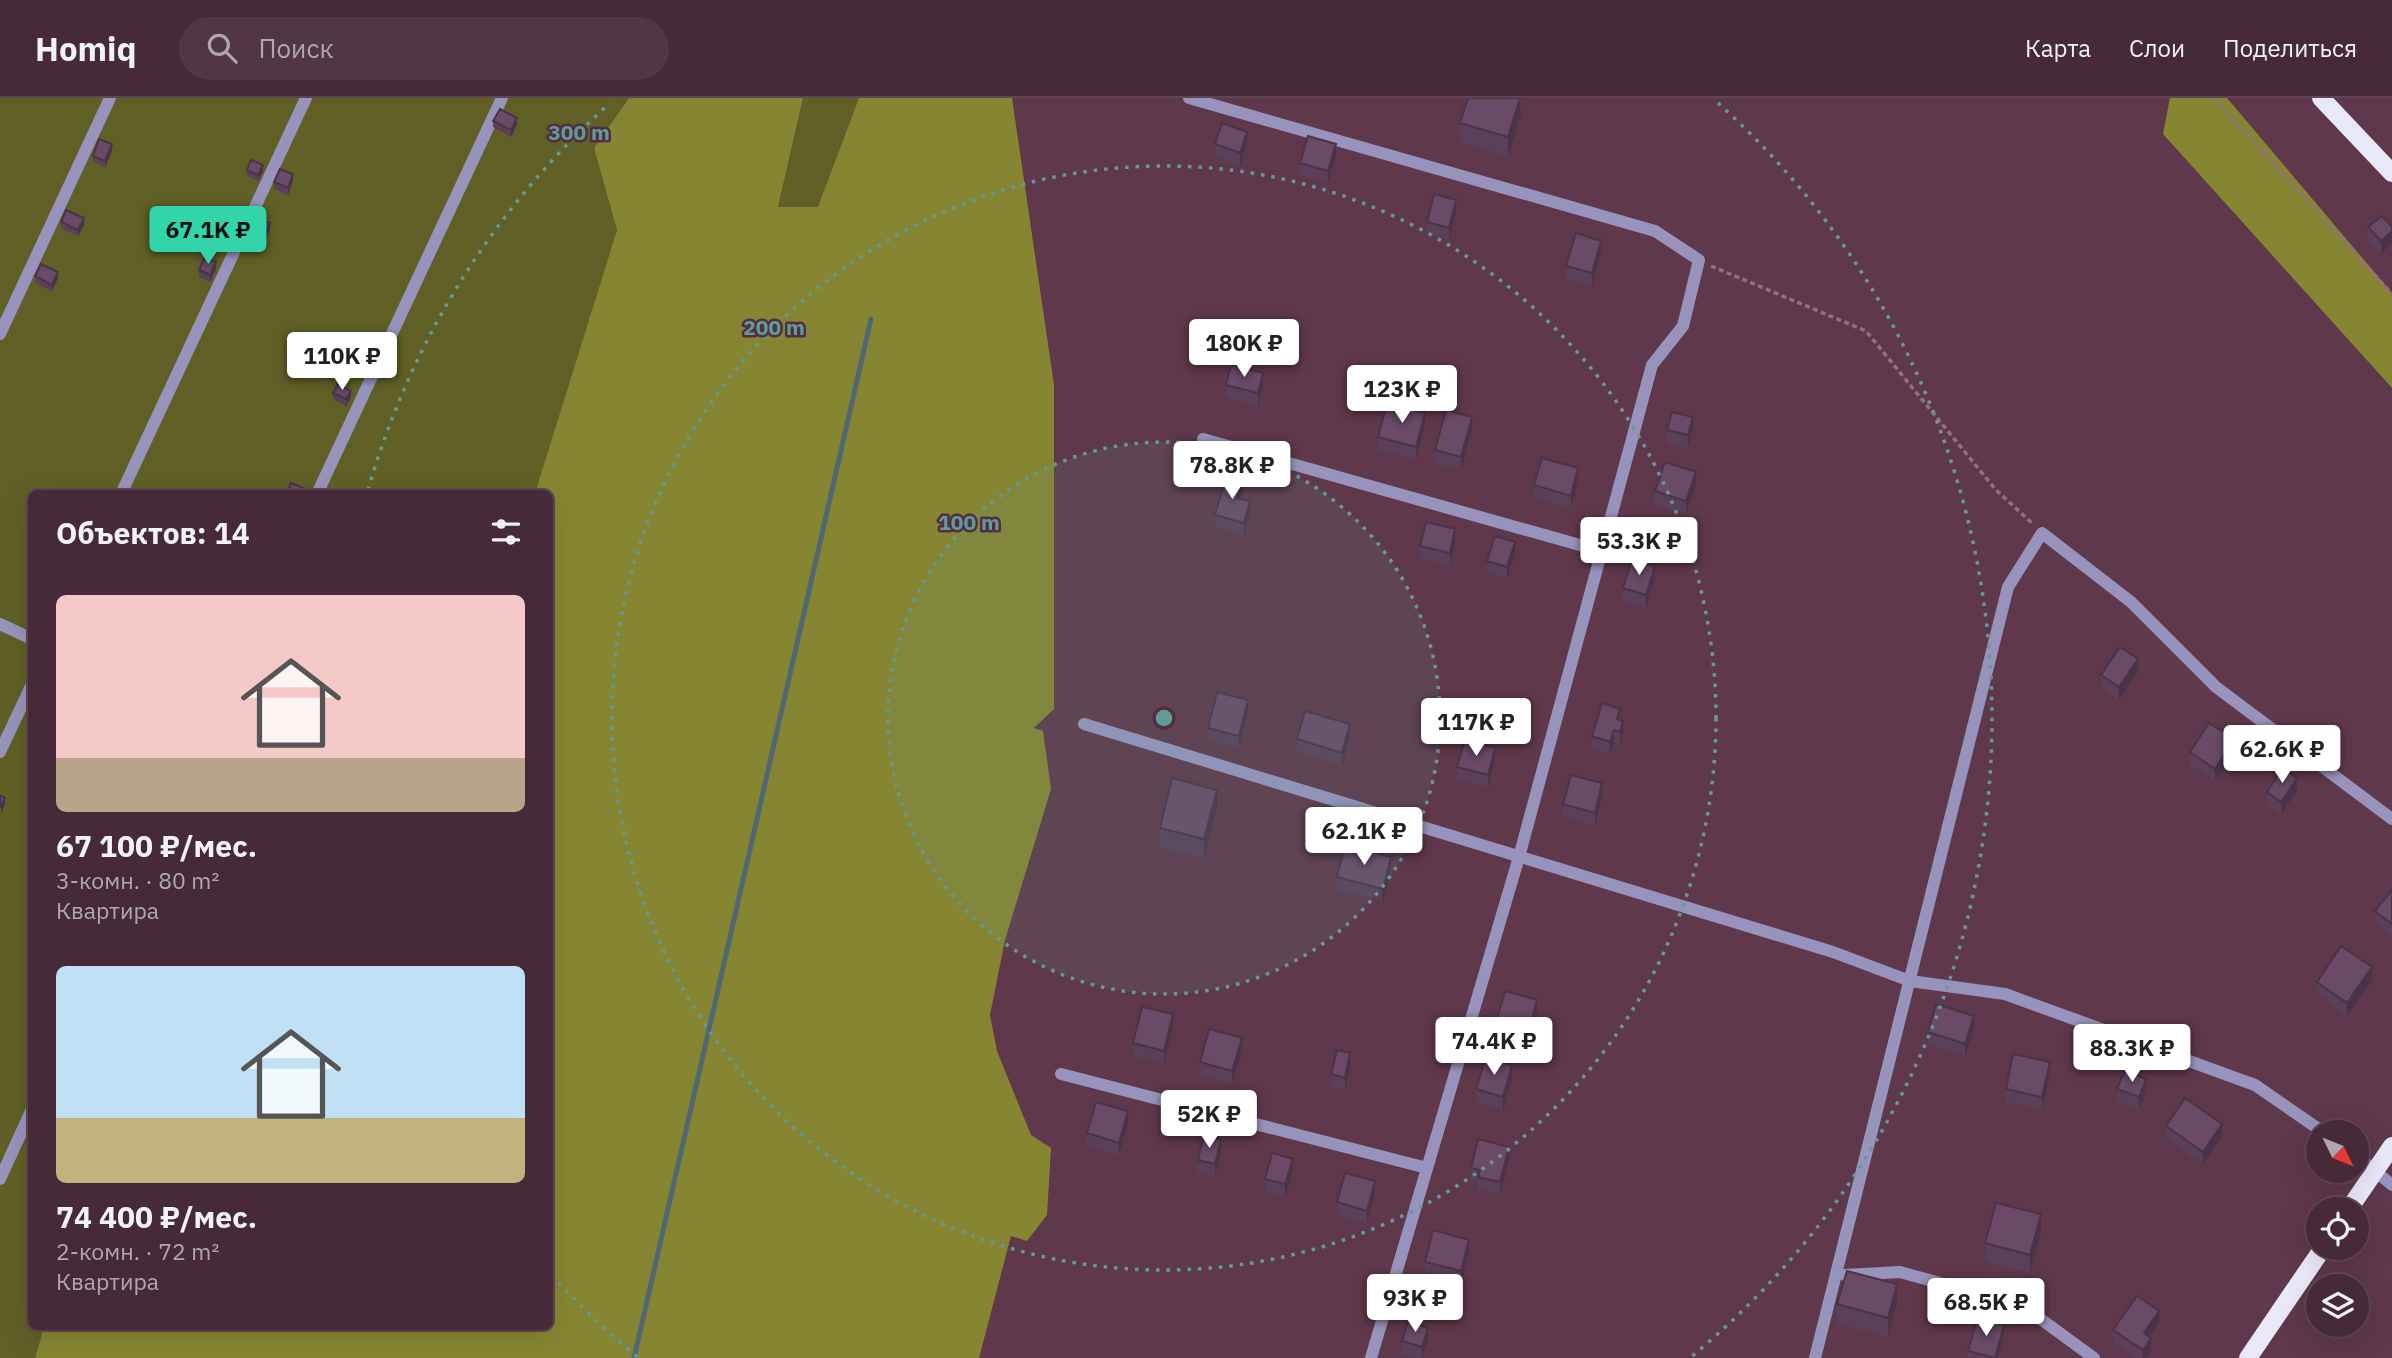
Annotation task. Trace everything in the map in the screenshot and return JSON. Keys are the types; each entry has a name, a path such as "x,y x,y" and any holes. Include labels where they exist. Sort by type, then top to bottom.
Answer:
{"main road":[{"path":"2321,98 2392,173"},
{"path":"2357,1197 2392,1146"},
{"path":"2248,1358 2315,1260"}],"street":[{"path":"0,334 110,98"},
{"path":"123,490 306,98"},
{"path":"319,490 502,98"},
{"path":"1189,98 1655,231 1699,260 1683,326 1652,365 1519,857 1371,1358"},
{"path":"1203,439 1601,551"},
{"path":"1815,1358 1838,1276 2008,587 2042,533 2131,602 2216,687 2392,819"},
{"path":"0,624 28,637"},
{"path":"0,752 28,692"},
{"path":"1084,724 1833,952 1910,981 2005,994 2255,1085 2306,1120"},
{"path":"1061,1074 1427,1168"},
{"path":"0,1179 28,1118"},
{"path":"2370,1166 2392,1185"},
{"path":"1838,1276 1900,1272 2022,1306 2094,1358"}],"path":[{"path":"2214,98 2392,295"},
{"path":"1699,260 1866,331 1996,490 2042,533"}],"shaded area":[{"path":"0,98 629,98 594,148 617,230 536,490 28,490 28,1330 43,1330 35,1358 0,1358"},
{"path":"629,98 803,98 778,207 818,207 859,98 1012,98 1054,385 1054,709 1034,728 1043,731 1051,789 1005,940 990,1015 997,1051 1031,1135 1051,1148 1047,1215 1027,1241 1011,1236 979,1358 35,1358 43,1330 553,1330 553,490 536,490 617,230 594,148"},
{"path":"803,98 859,98 818,207 778,207"},
{"path":"2170,98 2227,98 2392,293 2392,388 2163,134"}],"building":[{"path":"1468,98 1520,98 1508,137 1460,123"},
{"path":"500,109 517,118 511,130 493,121"},
{"path":"1222,123 1247,132 1240,153 1215,144"},
{"path":"1308,136 1336,144 1328,171 1300,163"},
{"path":"99,139 112,144 105,161 93,156"},
{"path":"251,160 263,165 258,175 247,170"},
{"path":"280,169 293,174 288,188 274,182"},
{"path":"1434,194 1456,200 1449,228 1427,222"},
{"path":"66,210 84,218 78,230 61,222"},
{"path":"228,210 239,215 235,225 224,219"},
{"path":"255,216 270,223 262,239 247,231"},
{"path":"2382,216 2392,227 2392,231 2381,241 2368,227"},
{"path":"1576,233 1601,241 1592,273 1566,266"},
{"path":"205,257 216,262 210,275 199,270"},
{"path":"41,264 58,272 52,285 35,276"},
{"path":"1231,365 1263,373 1258,393 1226,385"},
{"path":"338,384 351,391 346,399 333,393"},
{"path":"1387,403 1425,413 1416,447 1378,437"},
{"path":"1446,410 1472,417 1461,457 1435,450"},
{"path":"1672,412 1693,417 1688,435 1667,430"},
{"path":"1542,458 1578,468 1571,496 1534,485"},
{"path":"1665,462 1696,472 1686,501 1655,491"},
{"path":"1227,474 1243,479 1237,498 1250,501 1244,523 1215,515"},
{"path":"291,483 306,489 306,490 288,490"},
{"path":"1426,522 1455,529 1450,553 1420,546"},
{"path":"1495,536 1515,542 1507,567 1487,561"},
{"path":"1632,559 1655,566 1646,595 1623,588"},
{"path":"2120,647 2138,659 2119,687 2101,675"},
{"path":"1217,692 1248,700 1239,736 1208,728"},
{"path":"1602,703 1620,709 1617,719 1623,721 1620,732 1614,730 1610,742 1592,736"},
{"path":"1305,711 1350,724 1342,753 1297,739"},
{"path":"2209,723 2234,739 2215,769 2190,752"},
{"path":"1465,740 1495,748 1488,775 1457,767"},
{"path":"2283,768 2297,778 2281,802 2267,792"},
{"path":"1571,775 1602,783 1595,813 1563,804"},
{"path":"1172,778 1217,790 1204,839 1160,828"},
{"path":"0,795 5,798 1,807 0,807"},
{"path":"1345,845 1391,857 1383,889 1337,877"},
{"path":"2392,890 2392,924 2375,911"},
{"path":"2341,946 2372,967 2347,1003 2317,982"},
{"path":"1505,991 1537,1000 1528,1034 1495,1026"},
{"path":"1936,1004 1974,1016 1965,1044 1928,1032"},
{"path":"1142,1007 1173,1014 1164,1051 1133,1043"},
{"path":"1209,1029 1242,1038 1232,1071 1200,1062"},
{"path":"1337,1050 1350,1053 1345,1078 1331,1074"},
{"path":"2013,1054 2050,1062 2042,1097 2006,1089"},
{"path":"1486,1057 1512,1065 1503,1097 1476,1089"},
{"path":"2125,1070 2146,1079 2139,1097 2117,1089"},
{"path":"2185,1098 2222,1124 2203,1152 2166,1126"},
{"path":"1096,1102 1128,1111 1119,1143 1087,1133"},
{"path":"1204,1135 1221,1140 1215,1164 1198,1160"},
{"path":"1478,1139 1509,1147 1500,1182 1478,1177 1480,1170 1471,1168"},
{"path":"1272,1153 1293,1159 1285,1184 1265,1179"},
{"path":"1345,1173 1375,1181 1367,1211 1337,1202"},
{"path":"1996,1203 2041,1214 2030,1255 1985,1243"},
{"path":"1433,1230 1469,1240 1461,1271 1425,1262"},
{"path":"1847,1271 1897,1284 1888,1318 1837,1304"},
{"path":"2137,1296 2159,1311 2144,1333 2151,1338 2143,1350 2113,1330"},
{"path":"1978,1317 2004,1325 1995,1358 1968,1351"},
{"path":"1408,1321 1428,1328 1422,1347 1402,1341"}],"waterway":[{"path":"634,1358 871,319"}]}
